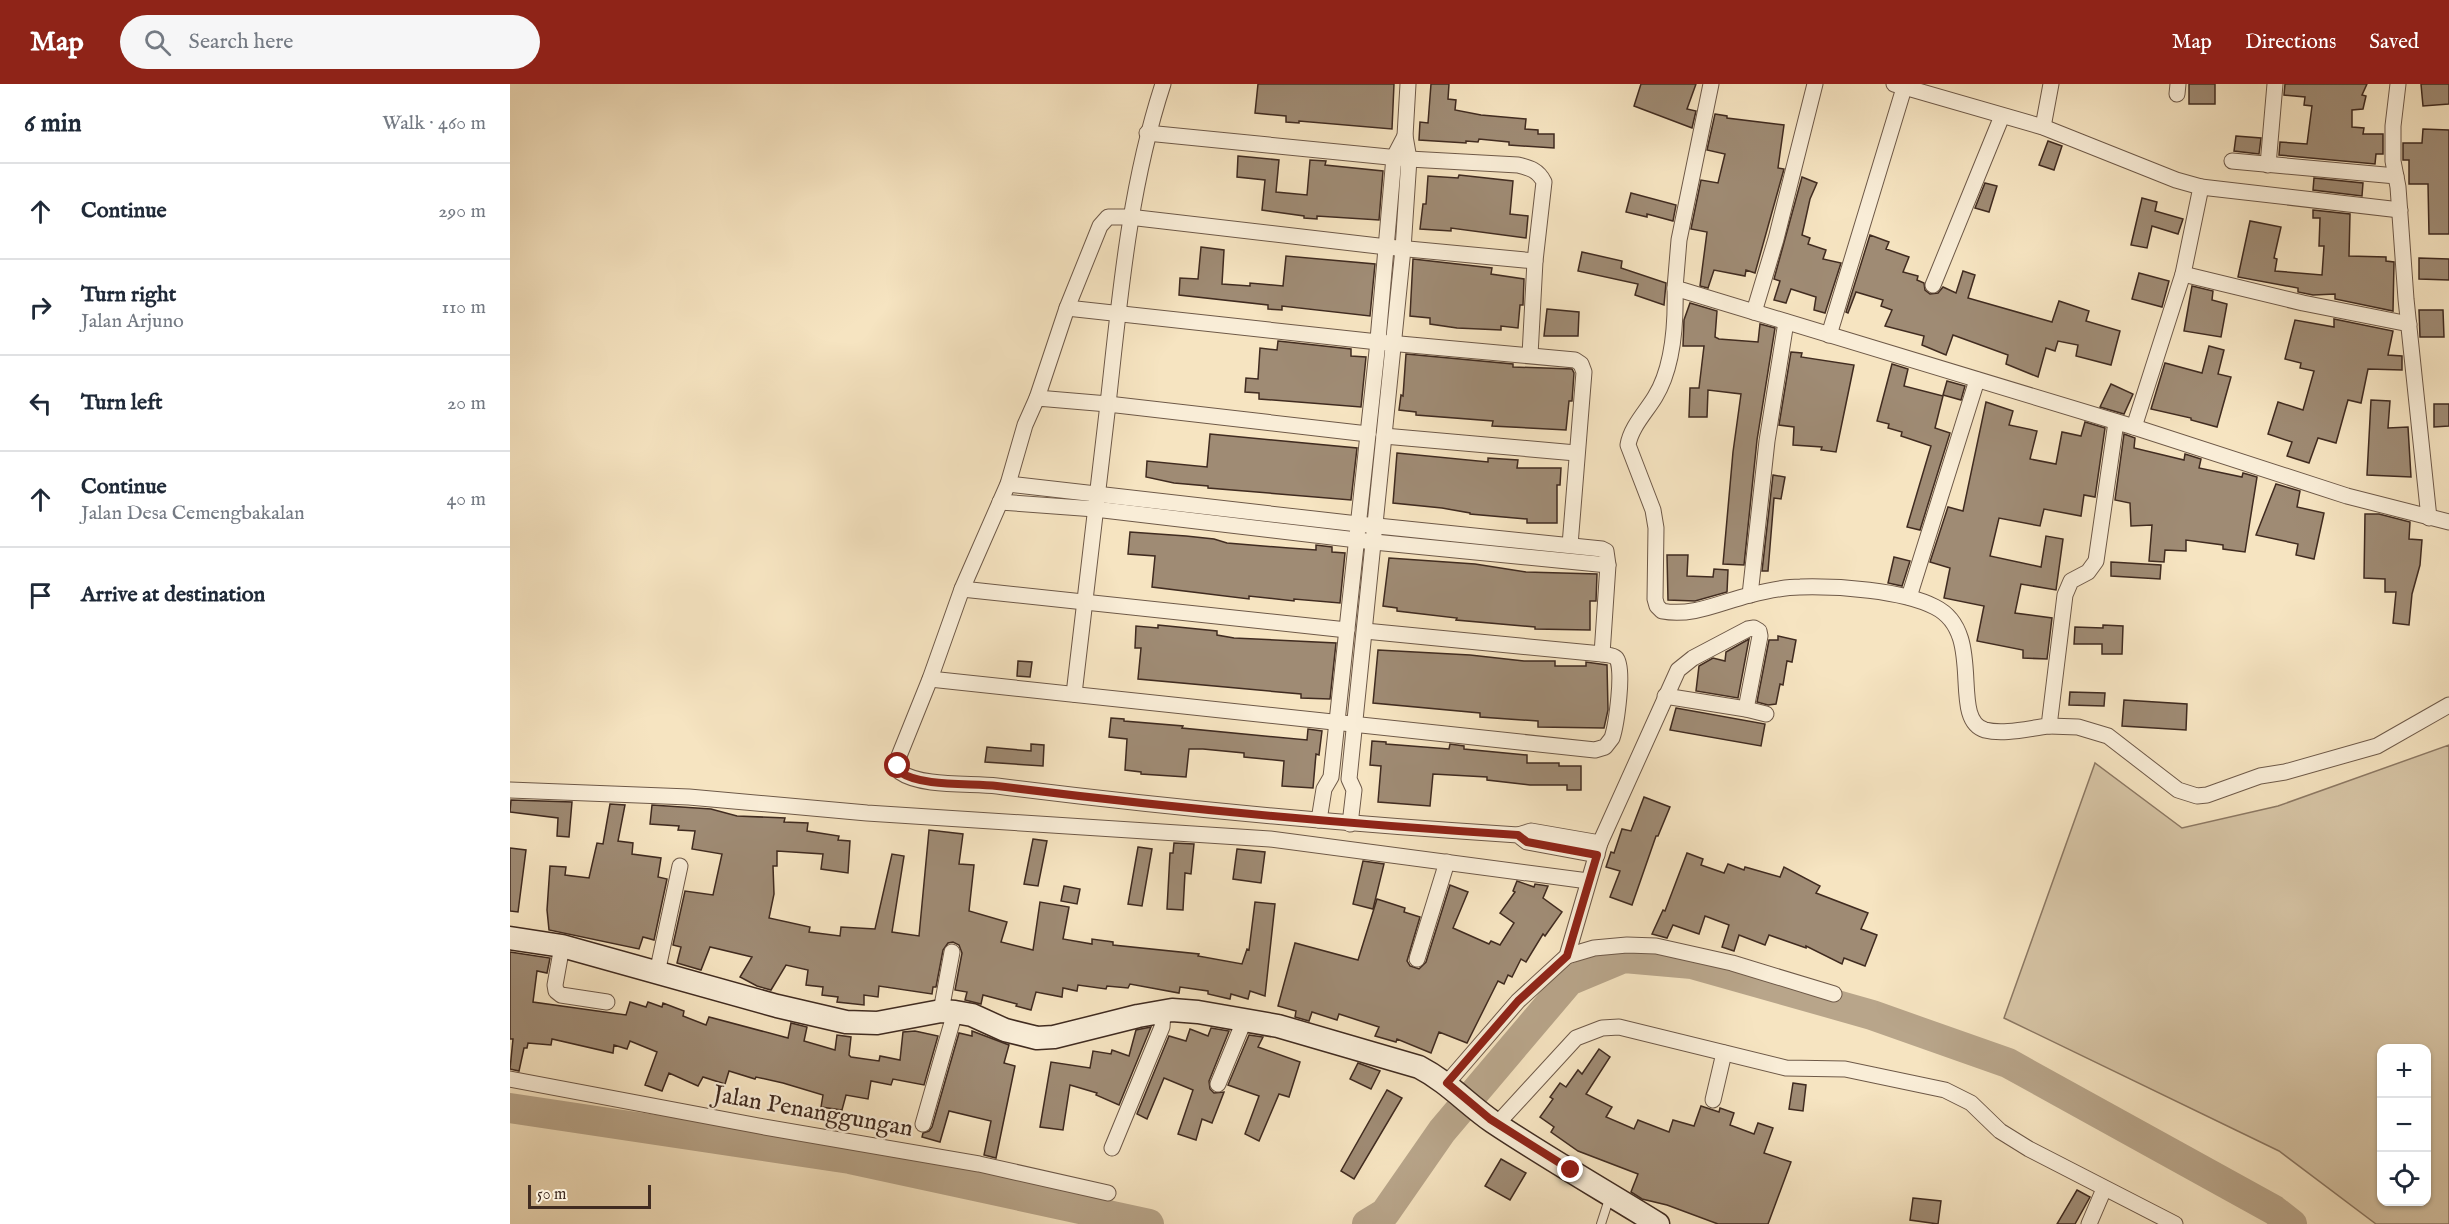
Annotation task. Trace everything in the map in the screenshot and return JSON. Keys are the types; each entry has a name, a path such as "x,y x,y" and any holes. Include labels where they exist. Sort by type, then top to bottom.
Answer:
{"street":[{"path":"1074,694 1130,218 1147,133 1163,84"},
{"path":"1350,824 1354,790 1349,779 1384,436 1387,247 1405,136 1408,84"},
{"path":"1711,84 1679,240 1672,339 1666,371 1657,395 1634,429 1628,445 1653,510 1656,528 1655,599 1662,611 1672,613 1713,608 1750,595 1798,587 1838,588 1909,597 1943,612 1957,630 1966,662 1967,707 1975,724 1981,728 1997,731 2049,726 2078,727 2108,736 2178,790 2197,796 2207,795 2260,776 2285,772 2378,746 2449,705"},
{"path":"1754,312 1776,239 1815,84"},
{"path":"2043,127 2051,84"},
{"path":"2268,165 2276,84"},
{"path":"2398,84 2393,148 2429,518"},
{"path":"1829,335 1899,86 2043,127 2176,180 2201,187 2400,210"},
{"path":"1933,285 2002,116"},
{"path":"1147,133 1402,158 1518,165 1532,169 1540,174 1544,182 1535,261 1530,355"},
{"path":"1319,820 1324,789 1331,777 1368,434 1403,249 1402,158"},
{"path":"2232,161 2396,176"},
{"path":"2133,427 2182,274 2201,187"},
{"path":"1535,261 1403,249 1130,218 1108,218 1101,226 1067,308 1037,398 1025,425 1008,484 962,589 930,679 899,756 900,772 908,777 929,782 974,783 1091,798 1350,824 1518,835 1527,842 1599,849"},
{"path":"2182,274 2303,303 2409,324"},
{"path":"1675,288 2133,427 2347,496 2449,522"},
{"path":"1067,308 1386,343 1575,360 1581,364 1584,372 1570,545"},
{"path":"1750,595 1767,441 1786,322"},
{"path":"1909,597 1977,381"},
{"path":"1037,398 1368,434"},
{"path":"2049,726 2067,585 2093,568 2096,561 2116,422"},
{"path":"1384,436 1576,453"},
{"path":"1008,484 1095,502 1357,532 1374,542 1608,565"},
{"path":"999,502 1095,502"},
{"path":"1357,532 1375,526 1602,549 1606,551 1608,565 1602,654"},
{"path":"962,589 1347,630"},
{"path":"1567,956 1599,849 1665,696 1683,664 1754,628 1759,631 1760,636 1746,709"},
{"path":"930,679 1595,750 1605,747 1612,738 1620,672 1618,660 1614,656 1365,631"},
{"path":"1665,696 1766,714"},
{"path":"1331,777 1349,779"},
{"path":"510,790 689,797 867,813 1270,838 1588,881"},
{"path":"1417,959 1447,862"},
{"path":"657,973 680,866"},
{"path":"510,938 562,946 777,1006 846,1022 877,1023 948,1011 972,1015 1005,1030 1037,1038 1054,1036 1120,1019 1163,1012 1198,1012 1278,1026 1419,1067 1450,1086 1493,1122 1658,1224"},
{"path":"1450,1086 1518,1001 1567,956 1594,948 1627,945 1656,946 1731,963 1834,994"},
{"path":"562,946 556,991 561,995 607,1002"},
{"path":"923,1124 948,1011 952,952"},
{"path":"1112,1148 1162,1027 1163,1012"},
{"path":"1218,1084 1244,1021"},
{"path":"1493,1122 1576,1038 1602,1028 1619,1027 1799,1070 1845,1069 1945,1090 1971,1103 2000,1131 2104,1189 2175,1224"},
{"path":"1713,1100 1724,1053"},
{"name":"Jalan Penanggungan","path":"510,1079 759,1126 979,1164 1108,1193"},
{"path":"2089,1224 2104,1189"}],"lane":[{"path":"1601,1224 1611,1195"}],"shaded area":[{"path":"2449,745 2449,1224 2376,1224 2279,1151 2004,1018 2095,763 2182,828 2278,806"}],"building":[{"path":"1258,84 1394,84 1392,129 1299,121 1299,123 1286,122 1286,116 1255,113"},
{"path":"1431,84 1449,84 1448,99 1456,100 1455,110 1526,119 1525,129 1538,130 1538,134 1554,134 1554,148 1509,145 1509,142 1479,139 1478,142 1466,141 1466,143 1419,140 1420,122 1428,123"},
{"path":"1641,84 1696,84 1687,109 1696,111 1692,128 1634,106"},
{"path":"2189,84 2215,84 2215,104 2189,104"},
{"path":"2285,84 2367,84 2362,95 2366,96 2363,109 2352,110 2352,127 2364,128 2363,134 2383,134 2383,154 2376,154 2375,164 2279,155 2280,142 2307,144 2312,106 2304,105 2305,97 2284,95"},
{"path":"2421,84 2449,84 2449,104 2423,106"},
{"path":"1715,114 1727,116 1727,118 1784,125 1778,168 1784,169 1755,273 1746,270 1745,276 1714,270 1708,288 1700,286 1707,232 1691,229 1701,180 1718,183 1725,154 1707,150"},
{"path":"2423,129 2449,130 2449,234 2429,234 2428,184 2409,184 2409,160 2403,160 2403,143 2422,143"},
{"path":"2236,136 2261,138 2259,154 2234,151"},
{"path":"2048,141 2062,146 2054,170 2039,165"},
{"path":"1238,156 1279,160 1276,192 1307,195 1310,160 1326,161 1325,165 1383,171 1379,220 1317,216 1317,219 1304,218 1304,216 1262,210 1265,180 1237,177"},
{"path":"1459,175 1513,181 1510,214 1528,216 1526,238 1451,228 1451,231 1420,229 1423,204 1426,204 1428,176 1458,178"},
{"path":"1802,177 1817,183 1810,199 1802,235 1810,238 1808,244 1826,250 1823,259 1841,263 1825,313 1814,310 1816,297 1791,289 1786,303 1774,300 1780,281 1774,279"},
{"path":"2314,178 2363,183 2362,196 2313,190"},
{"path":"1985,183 1997,186 1989,212 1975,208"},
{"path":"1631,193 1676,205 1673,221 1647,214 1647,217 1626,212"},
{"path":"2142,198 2157,202 2155,211 2183,219 2178,234 2152,226 2147,248 2131,245"},
{"path":"2313,210 2350,214 2349,256 2386,257 2386,261 2394,262 2393,311 2335,299 2335,294 2313,295 2298,292 2298,288 2238,277 2250,221 2281,227 2274,258 2277,259 2275,271 2322,275 2324,246 2319,246 2320,218 2313,218"},
{"path":"1870,235 1889,242 1886,249 1909,257 1903,272 1918,276 1917,280 1924,283 1925,290 1930,294 1938,293 1943,287 1956,293 1963,271 1975,275 1968,298 2052,322 2059,301 2089,311 2086,321 2120,331 2111,365 2076,356 2078,345 2058,341 2055,351 2046,348 2038,377 2006,364 2008,355 1953,335 1946,355 1922,345 1924,336 1885,326 1892,310 1881,306 1883,300 1856,292 1848,313 1846,312"},
{"path":"1201,247 1224,250 1222,284 1250,286 1250,283 1283,286 1286,256 1375,264 1370,316 1282,306 1282,310 1268,309 1268,305 1179,295 1180,278 1198,279"},
{"path":"1582,252 1622,261 1621,268 1666,283 1664,305 1635,295 1638,284 1578,271"},
{"path":"2419,258 2449,259 2449,280 2419,279"},
{"path":"1413,259 1492,268 1491,274 1524,279 1523,305 1520,305 1518,328 1501,326 1501,330 1457,328 1430,324 1430,318 1410,316"},
{"path":"2139,273 2169,281 2162,307 2132,299"},
{"path":"2192,286 2213,291 2212,300 2227,304 2221,337 2184,331"},
{"path":"1690,303 1717,311 1715,337 1719,339 1758,342 1760,324 1775,328 1757,440 1744,565 1723,564 1733,452 1741,394 1708,390 1707,417 1689,417 1690,388 1699,388 1704,346 1683,346 1684,320"},
{"path":"1547,309 1579,312 1578,336 1544,336"},
{"path":"2419,310 2443,310 2444,337 2420,337"},
{"path":"2334,319 2393,331 2388,355 2402,356 2402,370 2368,369 2361,403 2348,400 2336,443 2318,438 2309,463 2287,456 2292,442 2268,434 2278,402 2303,410 2314,371 2300,368 2301,363 2285,359 2295,320 2334,327"},
{"path":"1278,341 1351,349 1351,356 1366,357 1361,407 1259,399 1259,393 1245,392 1246,378 1258,379 1260,348 1277,350"},
{"path":"2209,346 2224,350 2218,374 2231,377 2217,427 2191,420 2191,418 2151,409 2165,363 2202,373"},
{"path":"1791,352 1802,353 1801,357 1854,365 1836,452 1821,450 1822,447 1793,445 1794,427 1779,425"},
{"path":"1406,354 1513,364 1513,367 1572,369 1574,373 1572,401 1569,401 1566,430 1492,426 1493,421 1416,415 1416,412 1399,410 1401,395 1403,396"},
{"path":"1892,364 1908,369 1904,386 1943,396 1935,428 1950,433 1920,530 1907,527 1931,446 1901,436 1902,432 1888,428 1889,424 1877,421"},
{"path":"1947,381 1965,386 1961,400 1943,395"},
{"path":"2111,384 2133,394 2124,414 2100,407"},
{"path":"2371,400 2390,401 2388,428 2408,427 2411,477 2367,475"},
{"path":"1986,402 2013,411 2009,425 2037,431 2030,459 2056,464 2062,432 2081,436 2085,422 2105,428 2095,497 2084,495 2081,516 2044,509 2040,526 1999,518 1990,556 2041,567 2046,536 2063,539 2056,590 2021,584 2015,613 2052,618 2047,659 2023,658 2023,650 1977,641 1984,606 1944,598 1950,568 1930,562 1948,507 1963,511"},
{"path":"2434,404 2449,404 2449,426 2434,427"},
{"path":"1210,434 1357,448 1351,500 1208,488 1208,486 1174,483 1146,477 1147,461 1207,467"},
{"path":"2124,434 2135,438 2134,448 2184,460 2185,454 2201,459 2199,468 2242,477 2243,473 2257,477 2245,552 2223,549 2223,545 2186,540 2186,551 2165,550 2164,562 2149,561 2152,525 2131,526 2130,503 2115,500"},
{"path":"1397,453 1488,462 1488,458 1518,460 1517,468 1561,468 1560,485 1557,485 1557,523 1527,523 1527,519 1393,503"},
{"path":"1773,475 1785,477 1781,499 1774,498 1768,571 1762,571"},
{"path":"2276,484 2300,491 2297,507 2324,513 2314,559 2296,555 2298,544 2256,535"},
{"path":"2365,514 2379,514 2410,522 2409,539 2422,540 2420,565 2412,594 2409,625 2393,623 2396,592 2385,592 2385,579 2364,578"},
{"path":"1130,532 1289,548 1316,550 1316,545 1332,547 1332,552 1345,553 1340,603 1249,596 1249,599 1152,587 1155,556 1128,554"},
{"path":"1667,555 1688,555 1687,576 1713,577 1714,569 1728,570 1727,592 1695,601 1668,600"},
{"path":"1894,557 1910,561 1902,586 1888,583"},
{"path":"1389,558 1475,564 1526,572 1597,574 1596,601 1590,601 1590,630 1535,629 1535,627 1456,620 1457,618 1397,611 1397,608 1383,606"},
{"path":"2111,562 2161,565 2160,579 2111,576"},
{"path":"1158,625 1217,631 1217,635 1234,638 1336,643 1330,699 1301,698 1301,694 1138,679 1141,648 1135,648 1136,626 1158,628"},
{"path":"2103,625 2123,626 2122,654 2102,654 2102,644 2074,644 2075,627 2103,628"},
{"path":"1778,636 1796,640 1792,662 1787,661 1783,685 1780,684 1776,704 1768,705 1757,702 1769,640 1778,640"},
{"path":"1749,639 1738,698 1696,691 1699,666 1713,658 1725,661 1726,652"},
{"path":"1378,650 1470,655 1524,661 1555,661 1555,666 1586,666 1586,662 1607,665 1608,710 1604,728 1538,727 1538,721 1480,717 1480,713 1373,703"},
{"path":"1018,661 1032,662 1030,677 1017,676"},
{"path":"2070,692 2105,693 2104,706 2069,705"},
{"path":"2124,700 2187,704 2186,730 2122,726"},
{"path":"1676,708 1765,724 1761,746 1670,730"},
{"path":"1111,718 1183,726 1182,728 1307,740 1308,729 1322,731 1319,755 1316,754 1313,788 1282,786 1284,761 1244,757 1244,753 1203,749 1189,749 1186,777 1141,774 1141,772 1125,770 1127,739 1109,737"},
{"path":"1372,741 1449,749 1450,744 1464,746 1464,749 1527,755 1527,763 1581,766 1581,790 1567,790 1567,785 1530,785 1487,780 1487,777 1433,774 1430,806 1378,802 1381,766 1370,765"},
{"path":"1031,744 1044,745 1043,766 985,762 987,747 1031,751"},
{"path":"1644,797 1670,807 1658,836 1656,836 1632,905 1610,897 1620,871 1606,867 1611,852 1614,853 1622,829 1631,831"},
{"path":"511,800 572,802 569,837 557,836 558,818 510,812"},
{"path":"610,804 625,805 618,841 633,843 632,854 661,858 658,877 667,879 654,940 643,937 639,949 549,930 547,910 550,866 566,867 565,875 589,878 597,843 603,844"},
{"path":"652,805 711,809 737,816 785,818 784,822 808,823 807,831 839,836 838,840 850,841 848,873 821,869 823,854 777,851 777,866 773,866 774,894 769,918 810,927 809,932 840,936 841,927 875,929 892,854 904,856 892,932 919,936 929,830 963,834 959,864 974,865 969,911 1007,922 1001,942 1033,950 1040,902 1069,907 1063,939 1092,944 1092,939 1113,942 1113,945 1199,954 1198,956 1242,964 1247,949 1249,950 1255,902 1275,904 1265,996 1250,991 1248,999 1231,994 1230,999 1208,994 1208,991 1180,987 1179,993 1130,984 1128,988 1107,986 1106,989 1078,985 1077,991 1063,988 1062,997 1036,992 1031,1010 983,995 981,1004 965,1000 967,992 955,990 962,953 959,945 953,942 948,943 943,950 936,987 933,987 932,994 879,986 878,997 864,995 864,1005 837,1002 838,997 822,995 823,987 806,985 808,970 786,965 771,990 757,986 740,977 752,957 710,947 701,970 677,963 681,947 673,945 685,891 713,895 722,854 692,849 695,831 678,830 679,826 650,824"},
{"path":"1033,839 1047,841 1038,886 1024,884"},
{"path":"1174,843 1194,844 1191,874 1185,873 1183,910 1167,909 1170,853 1173,853"},
{"path":"1138,847 1152,849 1142,906 1128,904"},
{"path":"510,848 526,850 518,912 510,911"},
{"path":"1237,849 1265,852 1261,883 1233,879"},
{"path":"1687,853 1703,859 1701,865 1724,873 1728,864 1744,870 1745,867 1780,877 1784,867 1820,886 1816,893 1868,913 1861,929 1877,935 1865,966 1844,958 1842,964 1806,946 1806,948 1769,935 1765,945 1739,935 1734,951 1722,947 1729,925 1705,916 1699,934 1673,925 1667,938 1652,934 1663,910 1665,911"},
{"path":"1363,861 1384,864 1373,909 1353,904"},
{"path":"1517,881 1534,887 1535,884 1548,886 1543,898 1562,912 1545,936 1543,934 1526,962 1521,959 1512,977 1508,975 1504,984 1498,981 1467,1043 1439,1032 1431,1053 1397,1039 1396,1042 1375,1036 1379,1027 1339,1014 1337,1020 1312,1012 1309,1021 1295,1017 1296,1011 1278,1006 1295,943 1358,960 1377,899 1405,908 1404,912 1420,917 1407,961 1410,966 1419,969 1426,962 1450,885 1468,892 1453,928 1489,944 1491,941 1500,945 1514,923 1500,913 1515,892 1513,891"},
{"path":"1064,886 1080,889 1077,904 1061,901"},
{"path":"510,952 550,958 547,973 537,971 533,1002 626,1015 630,1002 646,1007 648,1002 662,1007 663,1003 684,1011 683,1016 706,1025 709,1017 788,1038 791,1023 807,1027 804,1041 835,1050 837,1035 851,1037 849,1055 851,1057 879,1061 880,1056 900,1060 903,1032 915,1031 938,1036 924,1085 893,1079 891,1085 871,1081 868,1099 846,1095 842,1110 821,1107 823,1095 729,1071 725,1084 703,1077 698,1086 669,1073 662,1091 645,1085 657,1052 630,1041 627,1049 614,1045 613,1053 552,1039 551,1045 528,1043 527,1048 524,1048 519,1071 510,1069 513,1039 510,1039"},
{"path":"1151,1027 1119,1105 1096,1095 1097,1093 1070,1085 1063,1130 1040,1127 1051,1062 1090,1068 1093,1051 1111,1054 1112,1050 1129,1056 1136,1030"},
{"path":"1211,1028 1229,1031 1209,1081 1210,1089 1214,1093 1224,1092 1212,1123 1202,1119 1196,1140 1178,1134 1193,1090 1164,1078 1147,1119 1137,1114 1169,1036 1186,1041 1190,1029 1208,1036"},
{"path":"972,1031 1009,1045 1004,1063 1015,1066 996,1158 984,1155 991,1121 949,1111 940,1142 922,1137 923,1133 932,1127 959,1033 972,1036"},
{"path":"1249,1035 1263,1037 1258,1047 1300,1062 1289,1097 1279,1094 1259,1141 1245,1134 1259,1096 1228,1085"},
{"path":"1599,1049 1610,1057 1586,1094 1612,1107 1606,1117 1634,1129 1638,1120 1669,1132 1673,1120 1694,1126 1701,1106 1719,1112 1720,1108 1734,1113 1730,1125 1754,1134 1758,1123 1773,1128 1764,1153 1791,1162 1768,1224 1718,1224 1667,1205 1642,1199 1631,1192 1638,1174 1578,1151 1551,1132 1554,1127 1540,1117 1553,1099 1550,1097 1560,1083 1566,1087 1578,1070 1582,1074"},
{"path":"1358,1063 1380,1071 1371,1089 1350,1079"},
{"path":"1793,1083 1806,1085 1803,1111 1789,1109"},
{"path":"1387,1090 1402,1098 1354,1179 1341,1171"},
{"path":"1501,1159 1526,1173 1510,1200 1485,1186"},
{"path":"2077,1190 2090,1197 2075,1224 2057,1224"},
{"path":"1913,1198 1941,1201 1938,1224 1910,1220"}],"waterway":[{"path":"1367,1224 1385,1213 1442,1131 1569,981 1624,958 1692,964 1872,1015 2008,1063 2274,1210 2292,1224"},
{"path":"510,1108 850,1159 1149,1224"}],"route":[{"path":"898,766 900,772 908,777 929,782 983,784 1091,798 1350,824 1518,835 1527,842 1597,855 1567,956 1518,1001 1447,1083 1490,1119 1571,1170"}]}
